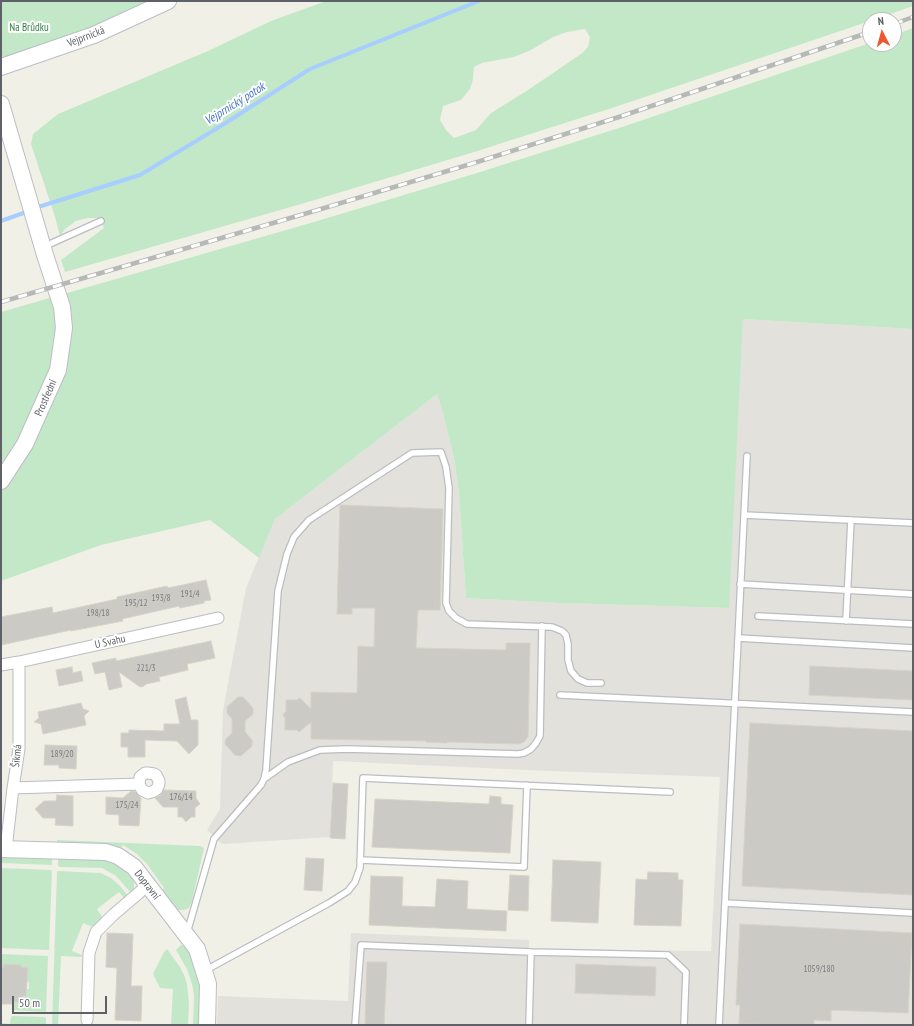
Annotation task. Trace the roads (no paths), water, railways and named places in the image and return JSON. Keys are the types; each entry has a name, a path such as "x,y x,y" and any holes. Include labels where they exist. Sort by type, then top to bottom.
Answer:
{"street":[{"name":"Vejprnická","path":"1,67 94,34 168,1"},
{"name":"Prostřední","path":"1,104 62,307 64,328 58,370 25,444 1,481"},
{"name":"U Svahu","path":"1,665 218,618"},
{"name":"Šikmá","path":"4,849 19,749 19,662"},
{"path":"13,788 139,784"},
{"name":"Dopravní","path":"4,849 106,852 118,856 134,868 197,949 208,984 207,1025"},
{"path":"87,1020 89,954 96,932 113,915 148,885"}],"lane":[{"path":"43,247 101,221"},
{"path":"186,935 214,839 261,785 264,778 266,770 278,591 287,554 294,537 309,520 412,453 441,452 446,467 449,488 446,603 449,611 456,618 467,624 552,626 562,631 566,635 568,644 568,660 571,671 578,679 587,683 601,684"},
{"path":"719,1025 747,456"},
{"path":"744,515 913,523"},
{"path":"846,621 851,520"},
{"path":"740,584 913,594"},
{"path":"758,616 913,624"},
{"path":"264,778 288,762 320,750 347,749 518,754 531,750 540,736 542,626"},
{"path":"738,638 913,648"},
{"path":"560,695 913,712"},
{"path":"204,971 329,903 348,891 355,882 360,868 363,778 670,792"},
{"path":"360,860 524,867 527,785"},
{"path":"725,902 913,913"},
{"path":"355,1025 360,945 531,952 668,955 686,972 684,1025"},
{"path":"529,1025 531,952"}],"waterway":[{"name":"Vejprnický potok","path":"35,208 140,175 310,69 479,1"},
{"name":"Vejprnický potok","path":"1,221 29,211"}],"railway":[{"path":"902,21 913,17"},
{"path":"1,302 474,163 619,117 862,35"}],"park label":[{"name":"Na Brůdku","path":"29,28"}]}
